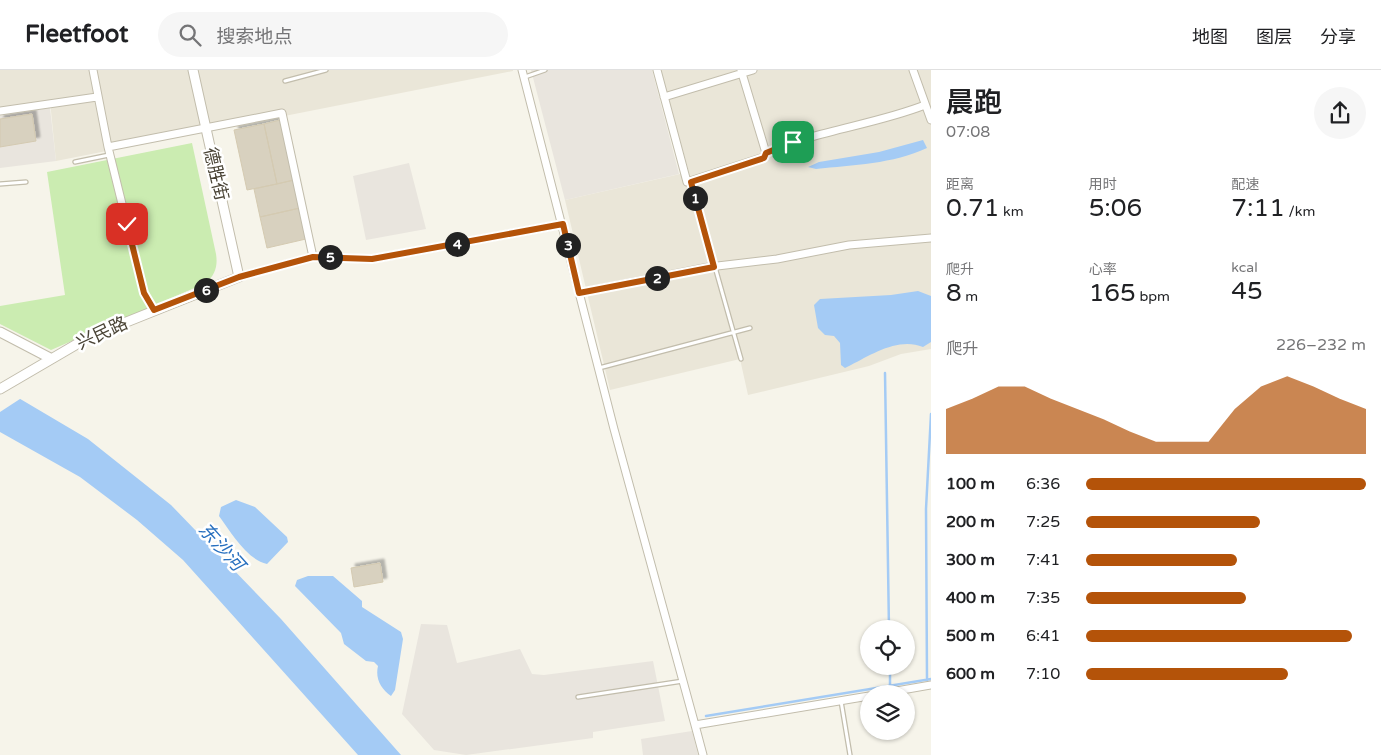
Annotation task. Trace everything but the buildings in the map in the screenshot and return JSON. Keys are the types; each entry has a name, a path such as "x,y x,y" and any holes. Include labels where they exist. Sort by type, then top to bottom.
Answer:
{"street":[{"path":"92,70 108,147 144,293 154,310"},
{"name":"德胜街","path":"193,70 239,277"},
{"path":"657,70 687,182 764,158 766,153 742,72"},
{"path":"664,97 753,70"},
{"path":"913,70 931,120"},
{"path":"523,74 563,224 579,293 696,725 702,755"},
{"path":"0,111 97,97"},
{"path":"766,153 822,133 904,113 926,105"},
{"path":"108,147 282,113 313,257"},
{"path":"239,277 313,257 372,259 563,224"},
{"path":"579,293 714,267 777,259 849,245 931,238"},
{"name":"兴民路","path":"0,389 31,369 89,337 239,277"},
{"path":"0,332 50,358"},
{"path":"915,688 931,685"},
{"path":"696,725 860,697"}],"lane":[{"path":"285,81 326,70"},
{"path":"523,74 545,70"},
{"path":"75,162 110,155"},
{"path":"0,184 26,182"},
{"path":"691,182 741,359"},
{"path":"599,368 750,328"},
{"path":"578,697 683,681"},
{"path":"841,700 850,755"}],"shaded area":[{"path":"0,70 513,71 56,161 50,101 0,108"},
{"path":"531,70 652,70 679,174 565,200"},
{"path":"660,70 931,70 931,349 901,354 869,366 748,395 740,359 610,390 565,200 689,172"},
{"path":"50,108 56,161 0,168 0,116"},
{"path":"409,163 426,229 366,240 353,176"},
{"path":"421,624 447,625 457,663 520,649 532,674 544,675 653,661 665,721 593,732 593,738 466,755 434,750 402,714"},
{"path":"692,731 698,755 643,755 641,739"}],"green space":[{"path":"192,143 217,258 214,273 206,283 51,350 0,324 0,306 65,295 47,172"}],"water":[{"path":"923,140 927,148 887,161 816,169 808,167 819,162 879,152"},
{"path":"918,291 931,296 931,342 923,347 914,344 895,345 845,368 841,365 840,343 834,336 825,335 818,328 814,305 820,299 891,295"},
{"path":"0,387 88,439 171,505 281,619 401,755 358,755 183,560 137,520 80,477 0,432"},
{"path":"236,500 255,507 287,537 288,542 267,564 246,551 219,516 221,507"},
{"path":"308,576 333,576 362,601 362,607 401,632 403,639 395,690 391,696 380,683 377,675 378,666 374,662 366,661 344,644 341,633 295,586 297,580"}],"pier":[{"path":"0,385 23,397 0,412"}],"waterway":[{"path":"885,373 889,620"},
{"path":"927,680 926,509 931,414"},
{"path":"890,675 890,685"},
{"path":"706,716 931,679"}],"route":[{"path":"127,224 144,293 154,310 239,277 313,257 372,259 563,224 579,293 714,267 691,182 764,158 766,153 793,142"}],"water label":[{"name":"东沙河","path":"221,547"}]}
